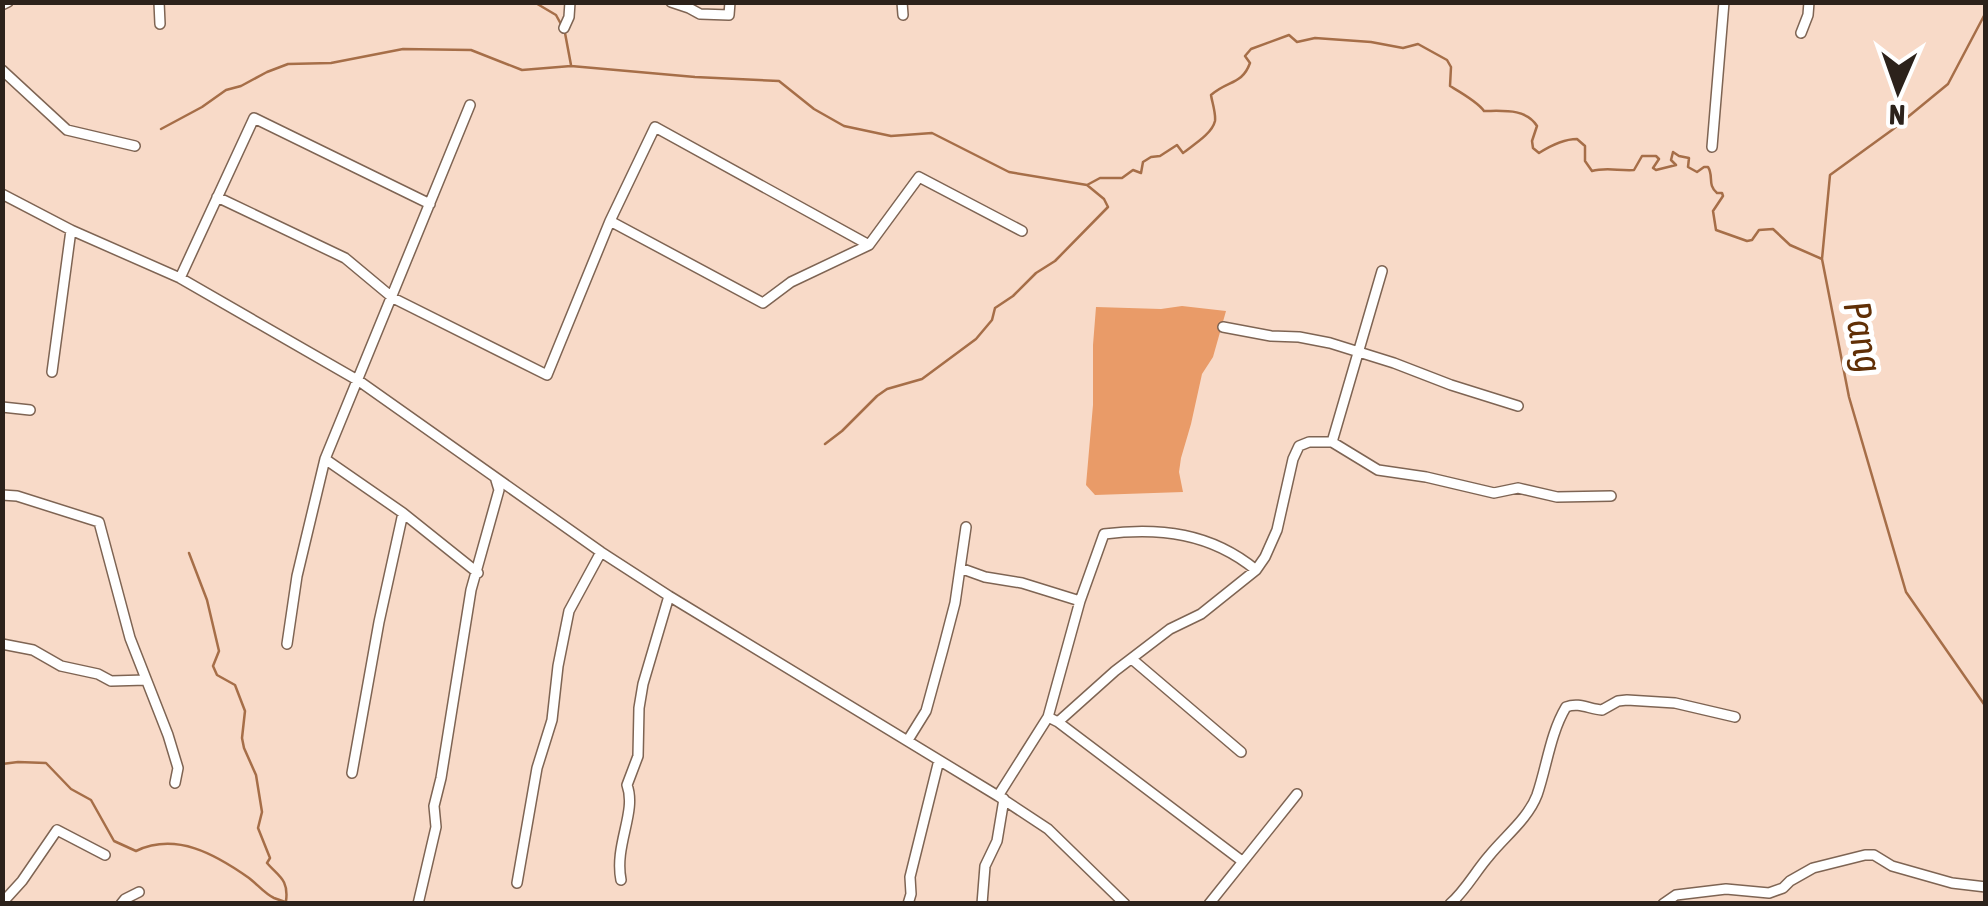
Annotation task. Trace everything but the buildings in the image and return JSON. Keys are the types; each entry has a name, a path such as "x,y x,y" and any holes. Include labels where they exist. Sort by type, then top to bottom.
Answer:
{"street":[{"path":"159,2 160,24"},
{"path":"564,28 570,2"},
{"path":"670,2 700,14 729,16 730,2"},
{"path":"902,2 904,14"},
{"path":"1712,147 1724,2"},
{"path":"1802,32 1810,2"},
{"path":"2,70 67,130 135,146"},
{"path":"287,644 325,460 470,106"},
{"path":"180,278 254,118 430,204"},
{"path":"217,197 345,258 393,298 547,375 610,222 655,127 869,244"},
{"path":"610,222 763,303 791,282 869,244 919,177 1022,231"},
{"path":"2,194 71,230 180,278 358,381 601,552 1048,829 1125,904"},
{"path":"52,372 71,230"},
{"path":"1332,442 1382,271"},
{"path":"1224,328 1330,343 1518,406"},
{"path":"2,406 30,410"},
{"path":"982,904 985,866 997,841 1001,798 1053,719 1256,570 1277,530 1292,459 1299,446 1332,442 1378,470 1494,493 1518,488 1557,498 1611,496"},
{"path":"325,460 404,513 478,573"},
{"path":"418,904 436,827 434,806 471,590 499,490 496,480"},
{"path":"2,495 17,496 99,522 130,638 178,768 175,783"},
{"path":"352,773 404,513"},
{"path":"908,740 926,711 955,603 966,528"},
{"path":"1053,719 1080,601 1104,534 1164,532 1190,537 1235,553 1256,570"},
{"path":"517,883 537,768 552,720 569,611 601,552"},
{"path":"960,568 1080,601"},
{"path":"622,880 618,866 632,798 627,785 638,756 639,708 669,596"},
{"path":"2,644 33,650 61,666 112,681 146,680"},
{"path":"1133,660 1242,752"},
{"path":"1450,904 1536,799 1554,733 1566,707 1573,704 1602,710 1627,700 1675,703 1735,717"},
{"path":"1053,719 1242,861"},
{"path":"908,904 910,878 939,760"},
{"path":"1209,904 1297,794"},
{"path":"2,903 58,830 105,856"},
{"path":"1663,904 1676,895 1726,889 1769,893 1813,868 1865,855 1952,883 1986,887"},
{"path":"121,904 139,892"}],"shaded area":[{"path":"1182,306 1226,311 1213,357 1202,374 1181,458 1183,492 1095,495 1086,485 1096,307"}],"waterway":[{"path":"534,2 556,15 562,26"},
{"name":"Pang","path":"1986,12 1948,84 1830,175 1822,259 1849,397 1906,592 1986,707"},
{"path":"565,33 571,65"},
{"path":"161,129 226,90 288,64 331,63 403,49 471,50 522,70 571,66 779,81 814,109 844,126 891,136 932,133 1009,172 1087,185 1100,178 1122,178 1133,170 1141,173 1143,162 1151,157 1177,145 1183,153 1202,139 1215,121 1211,95 1243,75 1250,63 1245,56 1251,49 1289,35 1297,42 1315,38 1403,48 1418,44 1447,60 1451,67 1450,86 1484,111 1513,112 1532,120 1537,126 1533,148 1539,153 1557,143 1577,139 1585,146 1585,161 1592,171 1634,170 1642,156 1656,156 1656,170 1676,165 1671,160 1673,152 1689,158 1688,167 1697,172 1708,167 1712,187 1723,196 1713,211 1716,230 1747,241 1759,230 1773,229 1790,245 1822,259"},
{"path":"825,444 887,389 922,379 976,339 992,320 995,308 1055,261 1108,207 1087,185"},
{"path":"189,553 207,600 219,651 213,666 217,675 235,685 245,711 242,738 256,775 262,812 258,828 270,858 267,863 284,883 286,901"},
{"path":"2,764 46,763 71,789 91,800 114,841 136,851 166,844 195,848 223,861 271,896 289,904"}]}
